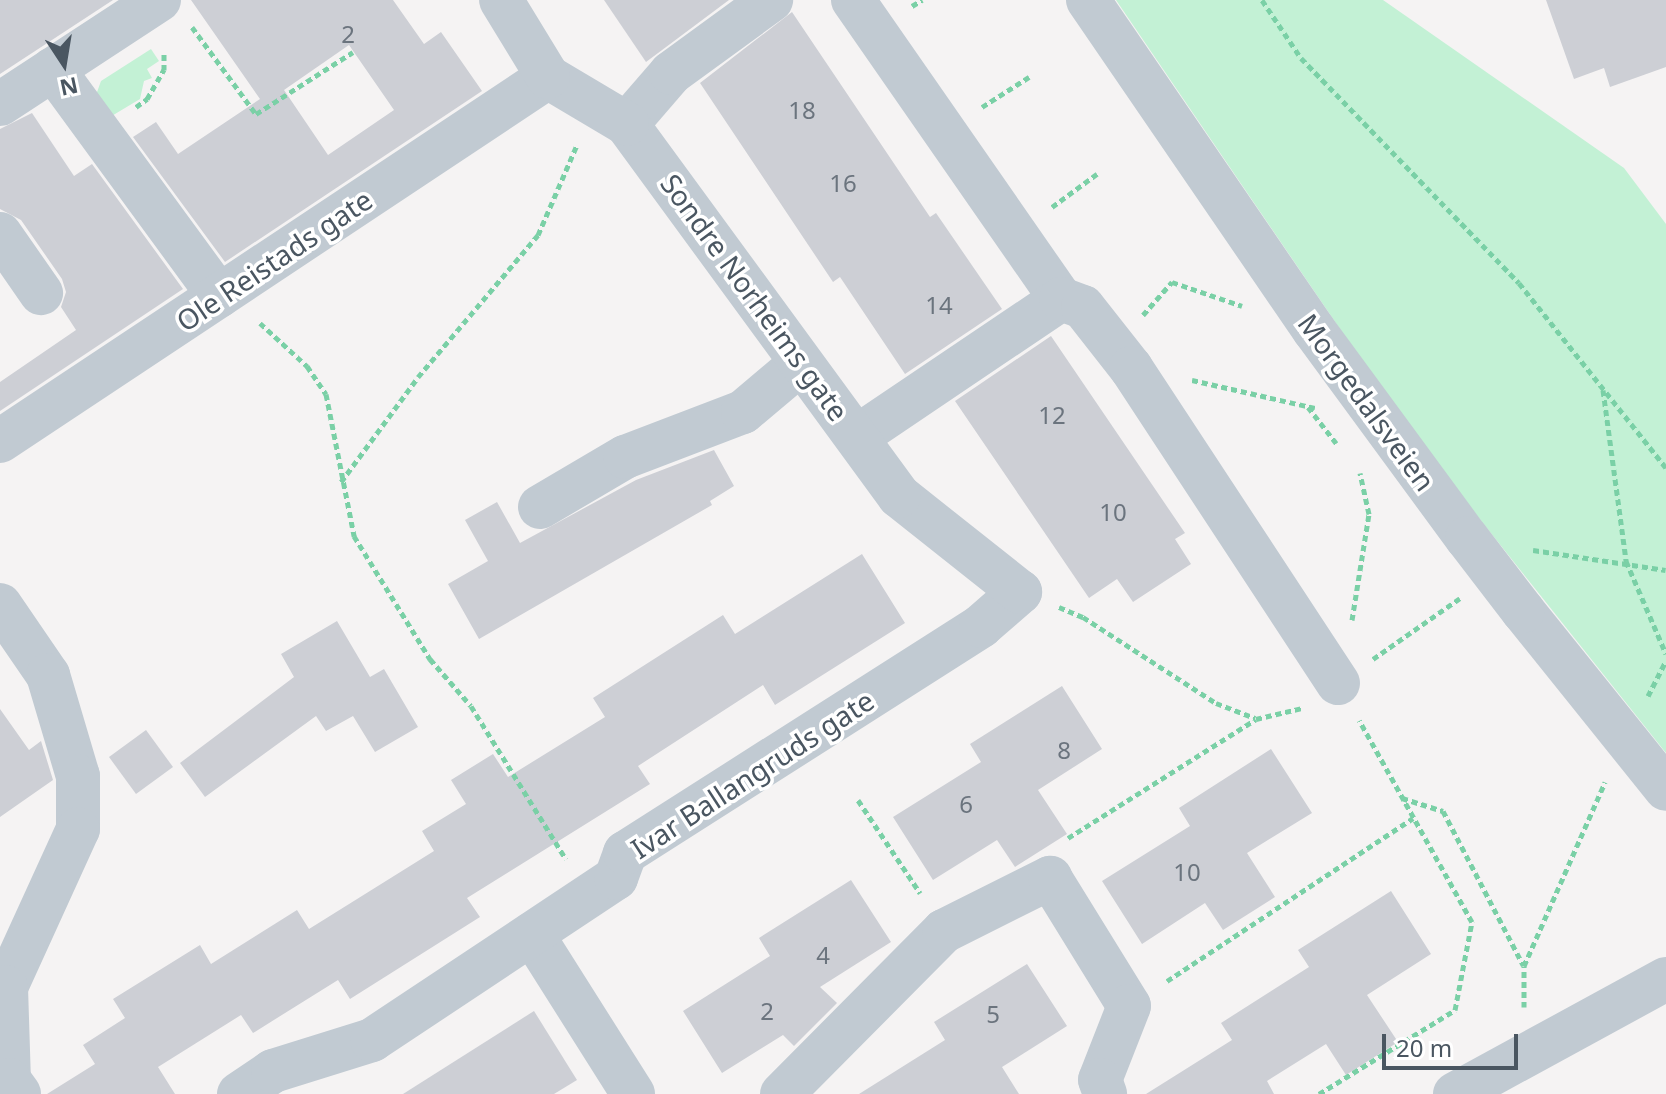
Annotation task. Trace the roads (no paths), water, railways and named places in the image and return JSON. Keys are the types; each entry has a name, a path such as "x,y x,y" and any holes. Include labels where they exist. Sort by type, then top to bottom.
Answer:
{"street":[{"path":"501,0 548,77 564,91 610,112 671,73 771,0"},
{"path":"853,0 1061,299 1083,307 1131,368 1338,683"},
{"name":"Morgedalsveien","path":"1088,0 1314,330 1467,538 1666,789"},
{"path":"0,104 53,69 171,8"},
{"path":"53,69 97,134 223,294"},
{"name":"Ole Reistads gate","path":"0,441 548,77"},
{"name":"Sondre Norheims gate","path":"610,112 858,436 899,496 1020,592"},
{"path":"0,234 22,283"},
{"path":"858,436 1061,299"},
{"path":"540,507 625,457 743,412 800,364"},
{"name":"Ivar Ballangruds gate","path":"239,1094 273,1071 372,1040 616,878 625,853 981,626 1020,592"},
{"path":"2,614 48,675 78,776 78,829 6,987 9,1080 19,1094"},
{"path":"782,1094 944,931 1050,878 1129,1006 1100,1080 1105,1094"},
{"path":"532,934 633,1094"},
{"path":"1455,1094 1666,979"}]}
